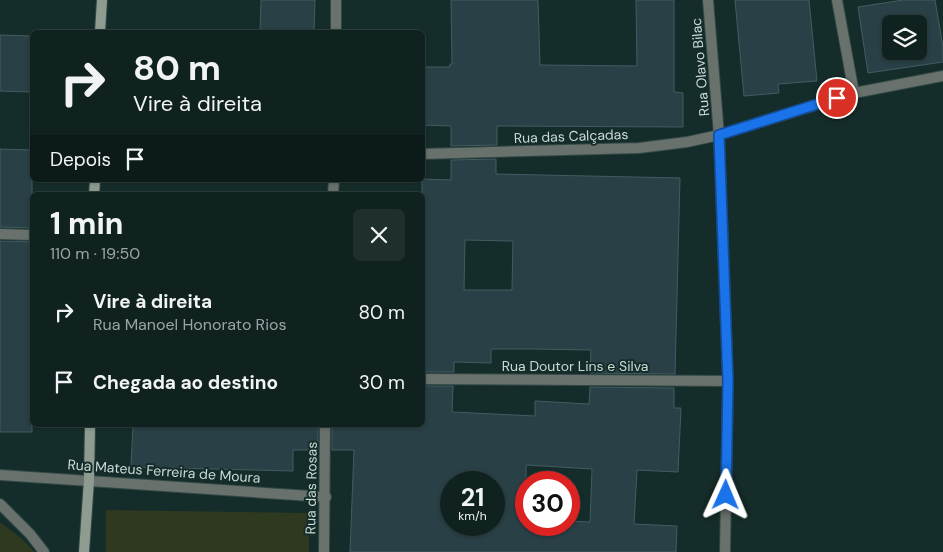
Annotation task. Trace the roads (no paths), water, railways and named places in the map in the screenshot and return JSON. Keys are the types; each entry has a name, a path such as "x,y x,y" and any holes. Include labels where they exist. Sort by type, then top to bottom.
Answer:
{"street":[{"path":"100,30 102,0"},
{"path":"336,0 336,30"},
{"name":"Rua Olavo Bilac","path":"708,0 719,135 728,381 725,552"},
{"path":"837,0 854,93"},
{"name":"Rua das Calçadas","path":"425,154 639,148 687,142 719,135 854,93 943,76"},
{"path":"0,234 30,235"},
{"name":"Rua Doutor Lins e Silva","path":"425,379 728,381"},
{"path":"84,552 89,480 90,427"},
{"name":"Rua das Rosas","path":"324,552 326,427"},
{"name":"Rua Mateus Ferreira de Moura","path":"0,474 326,497"},
{"path":"0,504 30,534 44,552"}]}
